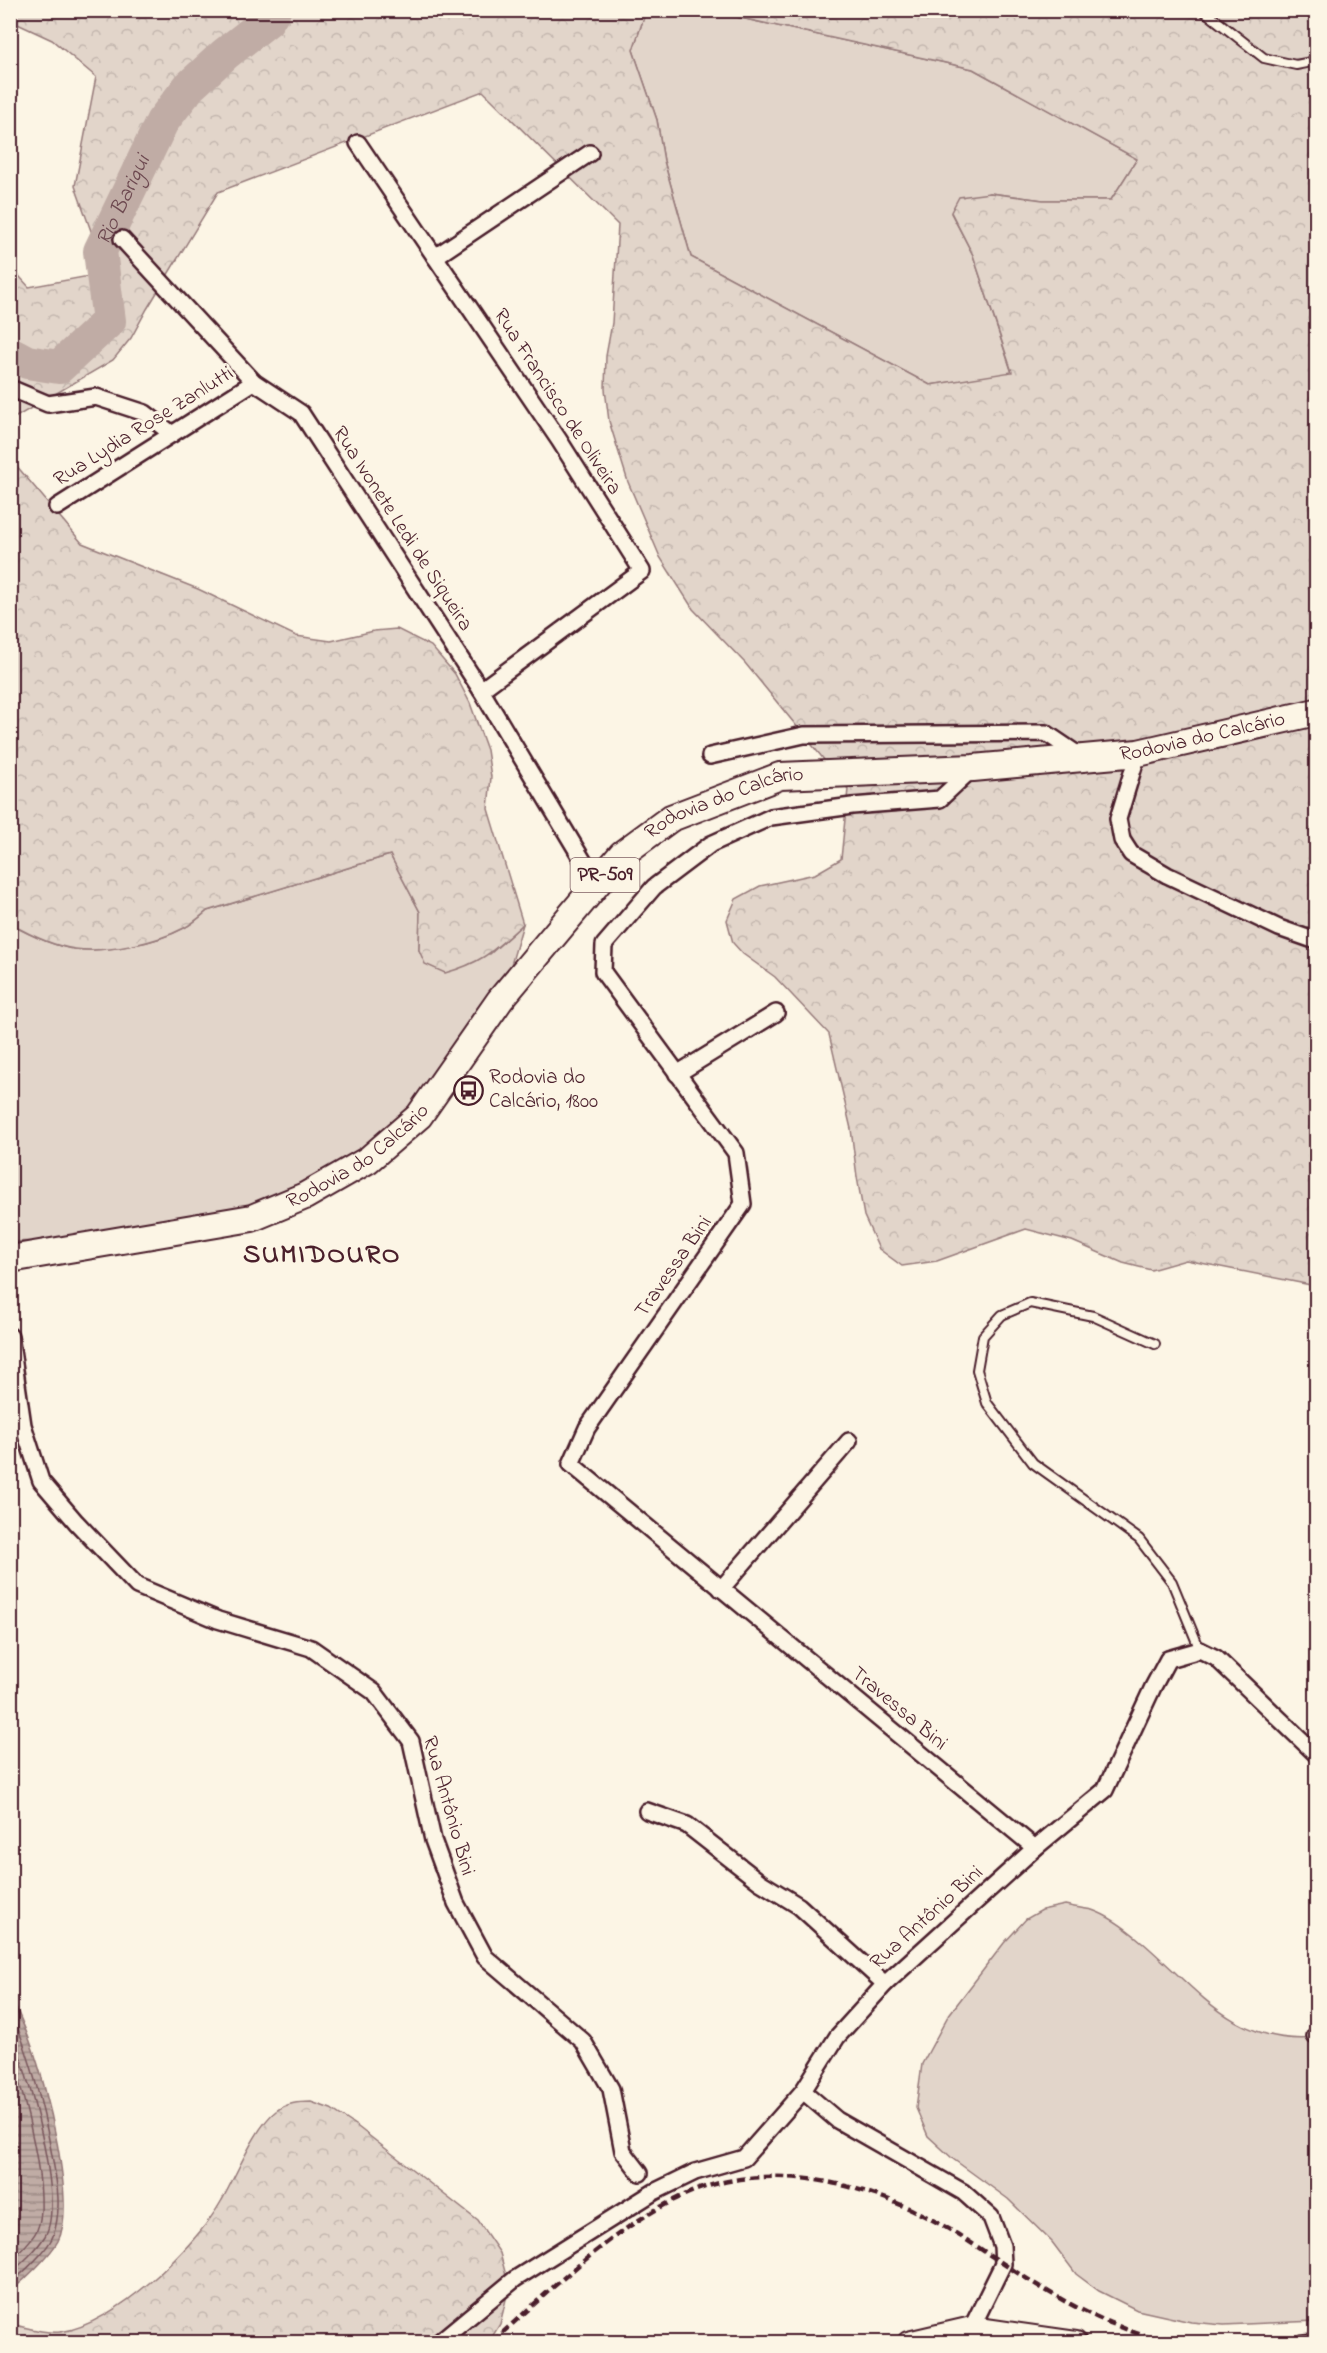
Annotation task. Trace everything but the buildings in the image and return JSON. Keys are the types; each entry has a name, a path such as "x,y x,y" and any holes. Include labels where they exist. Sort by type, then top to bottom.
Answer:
{"main road":[{"name":"Rodovia do Calcário","path":"10,1259 252,1218 305,1196 368,1160 419,1116 500,1000 622,855 671,818 780,776 973,768 1138,753 1317,712"}],"street":[{"name":"Rua Francisco de Oliveira","path":"358,143 559,440 642,571 481,690"},
{"path":"435,257 591,153"},
{"name":"Rua Ivonete Ledi de Siqueira","path":"122,239 254,382 301,413 481,690 597,884"},
{"name":"Rua Lydia Rose Zanlutti","path":"57,507 254,382"},
{"path":"10,388 48,404 96,397 145,413 172,434"},
{"path":"710,756 804,735 1046,733 1083,758"},
{"path":"1138,753 1119,819 1122,840 1131,854 1167,875 1279,928 1317,941"},
{"name":"Travessa Bini","path":"973,768 940,799 852,806 771,817 711,844 654,887 604,945 603,972 736,1154 743,1204 587,1428 571,1464 1035,1848"},
{"path":"677,1074 776,1013"},
{"name":"Rua Antônio Bini","path":"10,1336 23,1425 41,1481 136,1586 218,1620 311,1648 374,1692 411,1741 434,1840 456,1903 485,1957 583,2041 611,2089 623,2151 640,2173"},
{"path":"721,1589 849,1441"},
{"path":"1200,1650 1216,1658 1317,1754"},
{"name":"Rua Antônio Bini","path":"439,2343 515,2279 654,2192 695,2172 744,2158 803,2091 837,2037 885,1984 1035,1848 1105,1791 1153,1686 1168,1659 1200,1650"},
{"path":"647,1811 687,1825 760,1882 799,1906 885,1984"},
{"path":"803,2091 837,2120 963,2192 991,2217 1002,2246 1003,2264 972,2327"},
{"path":"908,2343 972,2327 1076,2343"}],"lane":[{"path":"1203,10 1264,58 1296,65 1317,61"},
{"path":"1155,1344 1093,1316 1030,1303 1002,1315 983,1336 977,1370 987,1403 1033,1463 1140,1539 1172,1582 1200,1650"}],"green space":[{"path":"11,11 646,11 633,50 657,120 664,161 691,257 930,385 1012,372 973,255 951,212 959,197 990,193 1043,200 1111,200 1137,159 973,69 709,11 1316,11 1316,1286 1186,1260 1151,1270 1123,1263 1072,1241 1026,1229 937,1261 902,1266 879,1249 864,1216 851,1129 829,1034 775,977 743,954 733,943 727,920 736,899 760,886 815,874 841,859 848,789 745,663 693,609 660,557 628,482 609,421 605,389 606,356 612,323 618,225 483,91 218,192 131,338 113,360 11,420 10,266 29,287 106,273 75,186 96,77 52,40 11,21"},
{"path":"646,11 709,11 973,69 1137,159 1111,200 1043,200 990,193 951,213 973,255 1012,373 930,385 691,257 664,161 657,120 633,50"},
{"path":"10,458 82,543 198,589 296,636 331,641 374,631 397,629 431,646 455,674 470,703 487,750 491,777 488,809 523,924 479,960 458,969 445,973 425,964 419,950 420,912 390,855 207,911 173,933 131,946 102,950 67,948 11,924"},
{"path":"390,855 420,912 419,950 490,954 523,924 506,982 401,1123 314,1184 244,1208 110,1232 11,1242 10,924 42,940 75,949 102,950 131,946 173,933 207,911"},
{"path":"1065,1905 1092,1910 1118,1924 1142,1942 1200,1996 1240,2024 1263,2033 1288,2038 1316,2038 1316,2321 1224,2325 1191,2322 1137,2310 1099,2291 1076,2274 1052,2242 1008,2199 953,2159 928,2136 916,2108 922,2064 948,2016 1004,1943 1026,1919 1042,1910"},
{"path":"311,2102 331,2109 358,2127 478,2221 500,2253 509,2287 500,2324 489,2342 11,2342 11,2324 54,2332 81,2326 128,2300 152,2281 174,2261 210,2219 253,2140 268,2118 284,2106"}],"water":[{"path":"10,1994 29,2038 44,2086 57,2144 64,2200 63,2224 58,2241 43,2261 11,2291"}],"waterway":[{"name":"Rio Barigui","path":"10,353 27,362 59,367 109,321 100,251 162,122 189,87 225,54 267,21 274,10"}],"railway":[{"path":"492,2342 582,2262 630,2226 656,2210 682,2196 716,2184 751,2178 787,2177 823,2181 893,2202 957,2234 1076,2307 1148,2337 1184,2342"},
{"path":"1246,2342 1316,2334"}],"place":[{"name":"Rodovia do Calcário, 1800","path":"468,1090"}],"district":[{"name":"SUMIDOURO","path":"322,1255"}]}
